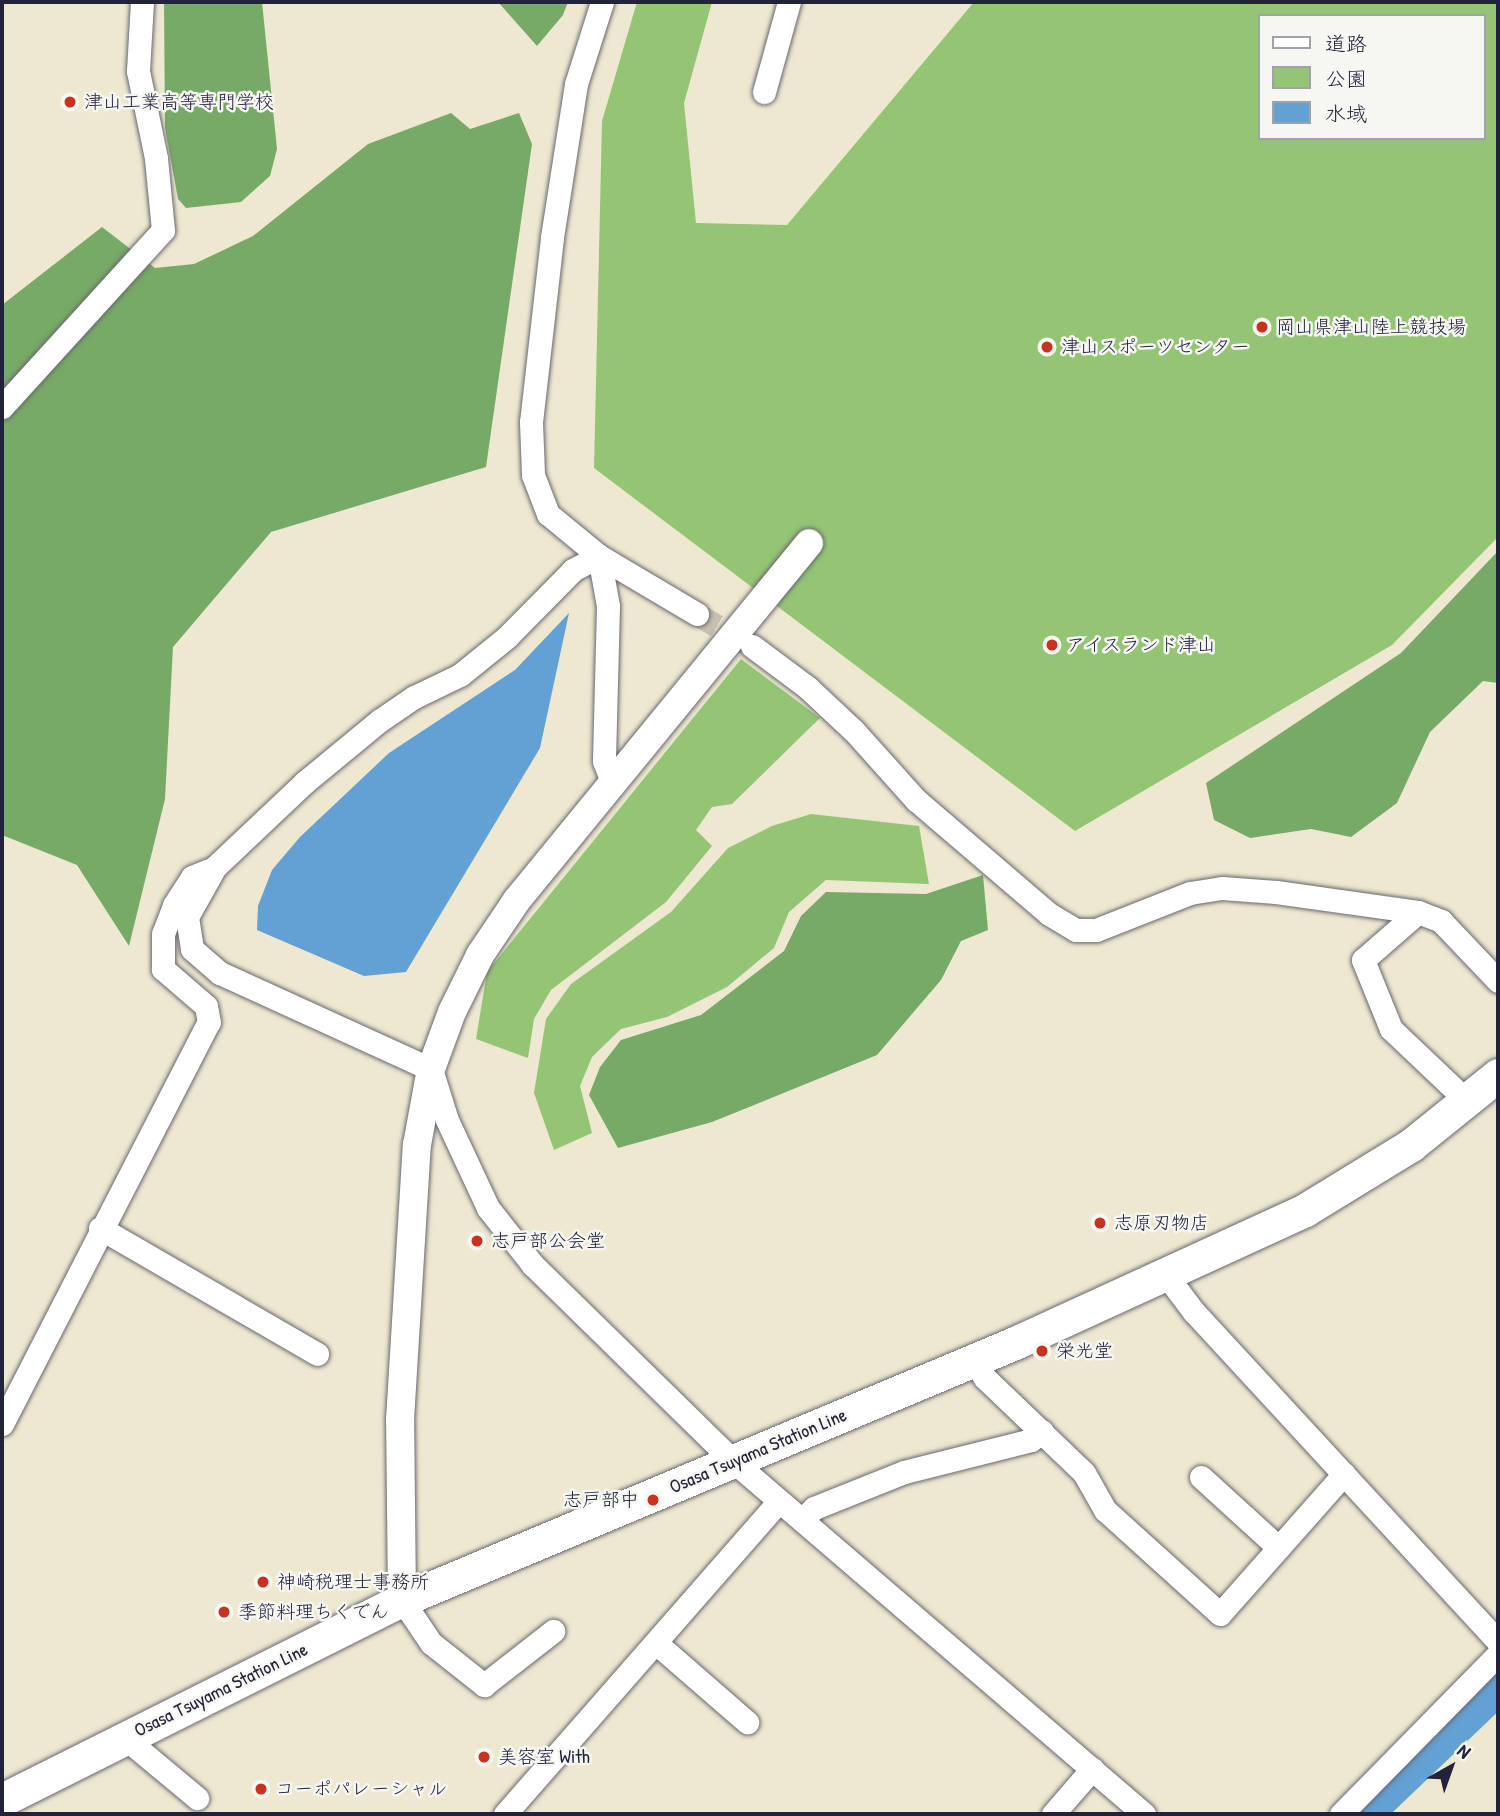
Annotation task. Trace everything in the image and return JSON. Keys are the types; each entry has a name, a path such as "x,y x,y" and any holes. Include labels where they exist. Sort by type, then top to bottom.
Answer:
{"main road":[{"name":"Osasa Tsuyama Station Line","path":"2,1800 402,1600 974,1359 1166,1275 1305,1210 1411,1145 1498,1076"}],"street":[{"path":"2,407 163,230 156,158 138,71 142,2"},
{"path":"602,2 576,84 552,238 531,422 533,475 548,514 599,556 697,614"},
{"path":"764,92 789,2"},
{"path":"552,1631 484,1685 431,1643 402,1600 400,1420 416,1145 431,1069 480,954 517,900 809,542"},
{"path":"599,556 608,606 604,761 613,784"},
{"path":"599,556 573,570 507,637 460,675 379,721 305,782 215,867 187,917 192,949 220,973 431,1069 447,1120 488,1208 533,1265 733,1461 1144,1814"},
{"path":"752,646 807,687 854,731 916,800 1049,914 1076,930 1096,930 1190,892 1222,888 1418,912 1441,921 1498,981"},
{"path":"2,1424 100,1228 209,1022 206,1006 163,969 163,934 174,905 192,877 215,867"},
{"path":"1418,912 1363,960 1391,1030 1467,1101"},
{"path":"100,1228 317,1354"},
{"path":"1166,1275 1194,1312 1498,1642"},
{"path":"974,1359 985,1378 1084,1473 1104,1510 1220,1614 1344,1474"},
{"path":"802,1520 814,1507 904,1472 1031,1440 1042,1431"},
{"path":"1201,1477 1279,1548"},
{"path":"505,1814 779,1501"},
{"path":"656,1643 747,1722"},
{"path":"1340,1814 1498,1654"},
{"path":"125,1738 197,1798"},
{"path":"1053,1814 1091,1769"}],"green space":[{"path":"164,2 262,2 277,149 270,176 241,202 186,208 178,199 165,128"},
{"path":"498,2 568,2 563,15 537,46"},
{"name":"津山スポーツセンター","path":"637,2 712,2 684,103 696,223 787,225 974,2 1498,2 1498,537 1392,645 1075,831 594,468 602,121"},
{"path":"451,113 470,129 519,113 532,144 486,467 271,532 173,647 165,799 129,946 77,865 2,835 2,305 102,227 155,268 194,264 253,236 368,144"},
{"path":"1498,551 1498,683 1483,681 1430,732 1397,803 1351,837 1311,829 1250,838 1214,820 1206,783 1401,653"},
{"path":"741,659 820,718 732,804 712,807 696,830 712,846 666,902 551,990 534,1019 528,1058 476,1039 487,972"},
{"path":"811,814 919,826 929,884 826,880 789,912 774,948 727,987 667,1017 621,1029 592,1057 580,1086 592,1133 554,1150 534,1093 546,1019 571,984 671,912 728,848 772,826"},
{"path":"983,875 988,930 961,941 941,980 877,1055 712,1122 618,1148 589,1095 600,1067 621,1040 701,1015 784,951 801,916 826,892 926,894"}],"water":[{"path":"569,613 540,748 406,972 364,976 257,930 258,906 272,870 300,837 389,753 515,670"}],"waterway":[{"path":"1359,1814 1498,1681"}],"tunnel":[{"path":"697,614 748,644"}],"place":[{"name":"津山工業高等専門学校","path":"70,102"},
{"name":"岡山県津山陸上競技場","path":"1262,327"},
{"name":"津山スポーツセンター","path":"1047,347"},
{"name":"アイスランド津山","path":"1052,645"},
{"name":"志原刃物店","path":"1100,1223"},
{"name":"志戸部公会堂","path":"477,1241"},
{"name":"栄光堂","path":"1042,1351"},
{"name":"志戸部中","path":"653,1500"},
{"name":"神崎税理士事務所","path":"263,1582"},
{"name":"季節料理ちくでん","path":"224,1612"},
{"name":"美容室 With","path":"484,1757"},
{"name":"コーポパレーシャル","path":"261,1789"}]}
